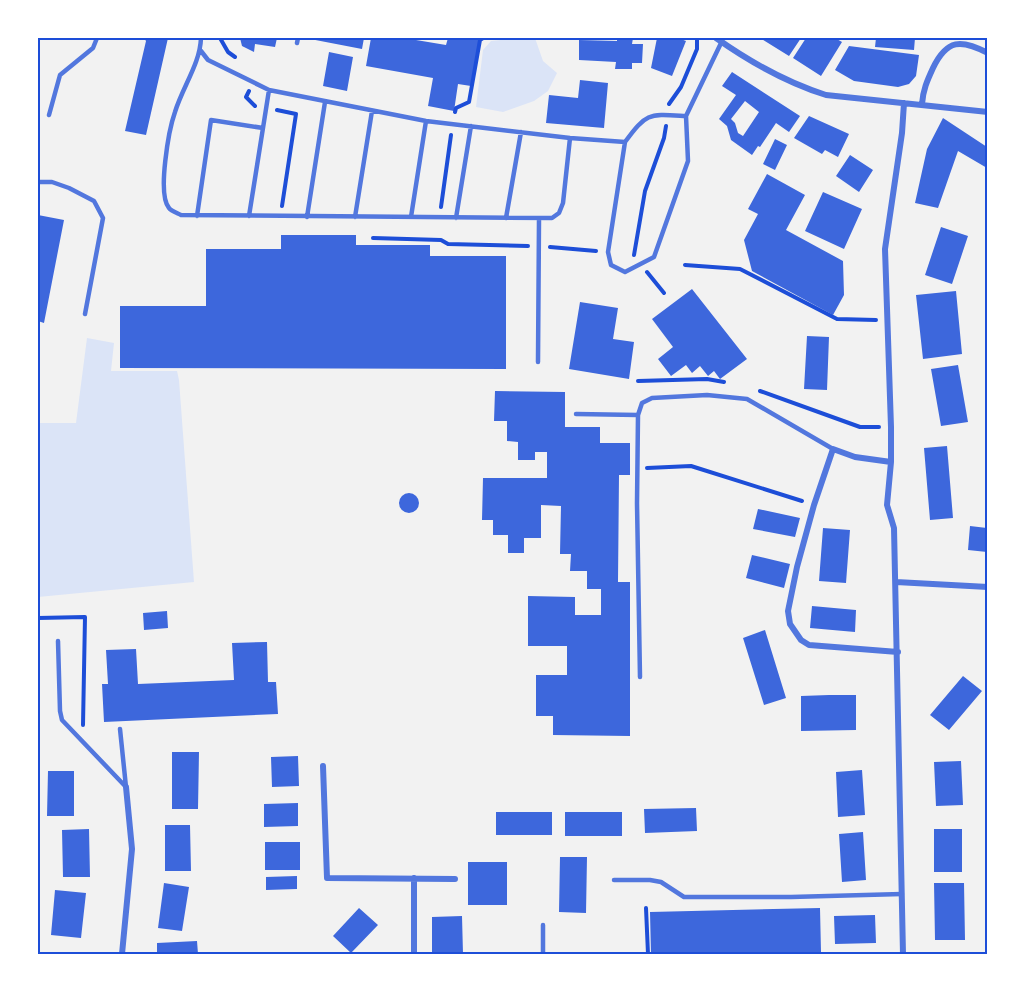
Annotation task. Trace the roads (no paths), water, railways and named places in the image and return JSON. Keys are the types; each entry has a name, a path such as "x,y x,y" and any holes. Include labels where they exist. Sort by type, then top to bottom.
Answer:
{"street":[{"path":"719,39 759,66 802,88 826,95 987,112"},
{"path":"922,104 923,88 943,51 953,45 966,43 987,53"},
{"path":"903,954 896,582 894,528 887,505 891,462 885,249 902,133 904,103"},
{"path":"891,462 855,457 833,449 814,505 797,567 789,611 790,624 795,633 809,645 898,652"},
{"path":"896,582 987,587"},
{"path":"323,766 327,878 455,879"},
{"path":"122,954 132,849 126,787"},
{"path":"414,878 414,954"}],"lane":[{"path":"49,115 60,75 93,48 97,38"},
{"path":"201,38 201,51 174,112 163,180 163,194 169,208 181,215 552,218 559,213 563,203 570,138"},
{"path":"686,116 654,114 641,120 625,142 608,252 611,265 625,272 654,257 688,161 686,116 719,39"},
{"path":"201,51 208,60 269,90 426,121 625,142"},
{"path":"249,216 269,90"},
{"path":"307,217 325,102"},
{"path":"355,217 372,111"},
{"path":"197,216 212,120 263,128"},
{"path":"411,217 426,121"},
{"path":"456,218 471,126"},
{"path":"506,218 521,132"},
{"path":"38,182 52,182 94,201 103,218 85,314"},
{"path":"538,362 539,219"},
{"path":"640,677 637,468 638,416 642,403 652,398 707,395 747,399 833,449"},
{"path":"576,414 638,416"},
{"path":"58,641 60,715 67,726 126,787"},
{"path":"120,729 126,787"},
{"path":"614,880 661,882 684,897 902,894"},
{"path":"543,925 543,954"}]}
